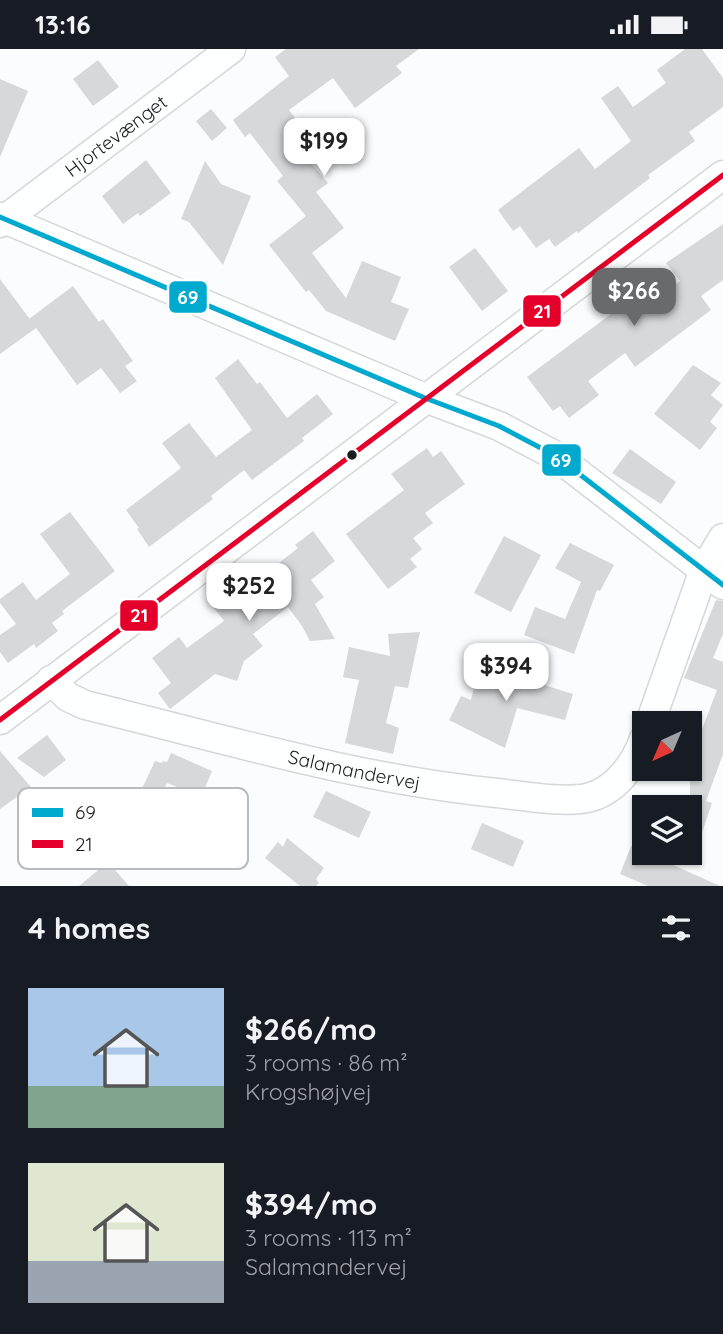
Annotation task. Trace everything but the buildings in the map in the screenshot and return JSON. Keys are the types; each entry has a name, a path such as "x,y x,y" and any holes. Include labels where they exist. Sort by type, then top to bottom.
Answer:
{"street":[{"name":"Hjortevænget","path":"2,219 231,49"},
{"path":"0,720 723,175"},
{"path":"2,219 425,398 499,426 556,456 714,578"},
{"path":"655,711 714,578 723,538"},
{"name":"Salamandervej","path":"51,680 68,697 85,705 310,762 472,790 523,796 586,798 605,791 622,776 632,761"}],"transit line":[{"name":"21","path":"0,720 723,175"},
{"name":"69","path":"0,217 425,398 499,426 556,456 723,585"}]}
